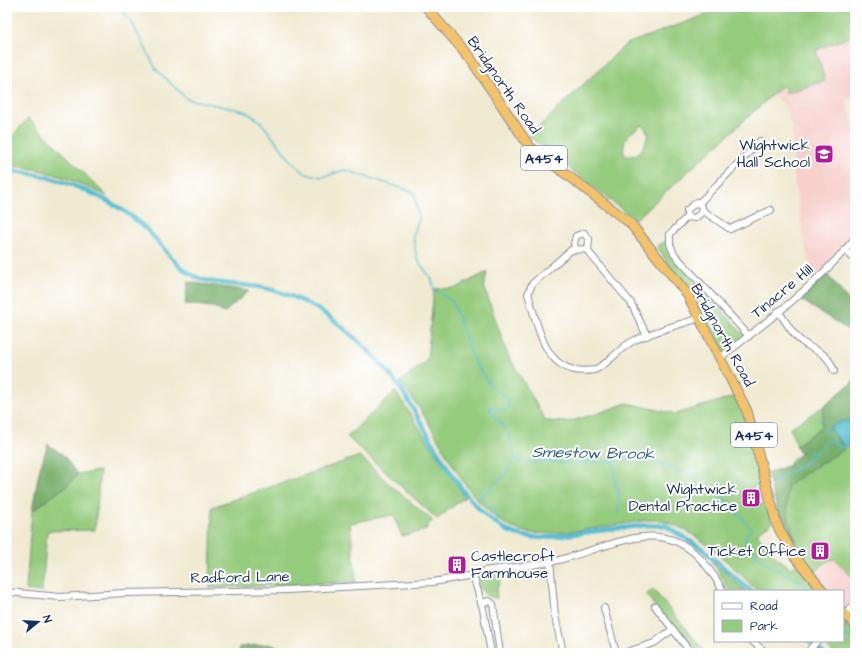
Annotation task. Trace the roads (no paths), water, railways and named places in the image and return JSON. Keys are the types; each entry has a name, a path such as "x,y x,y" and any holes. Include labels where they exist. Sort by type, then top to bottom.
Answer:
{"highway":[{"name":"Bridgnorth Road","path":"426,7 470,58 529,146 630,223 687,294 747,411 771,508 777,524 792,553 822,590"},
{"path":"844,615 855,624"}],"street":[{"path":"749,336 674,254 670,244 670,234 687,217 687,210 690,206 697,202 699,203 760,141"},
{"path":"699,203 702,210 730,229 736,228 771,210"},
{"path":"687,217 695,218 699,216 702,210"},
{"path":"575,249 574,242 576,236 584,233 589,238 588,250 631,303 647,336"},
{"name":"Tinacre Hill","path":"720,357 749,336 836,262 855,238"},
{"path":"588,250 575,249 532,284 529,290 530,301 546,348 559,365 569,369 594,370 603,365 630,343 700,318"},
{"path":"845,250 855,260"},
{"path":"778,311 800,341 820,351 834,363 834,371"},
{"name":"Radford Lane","path":"7,592 60,597 124,593 287,590 433,582 473,575 485,571 550,561 637,537 663,536 680,543 695,554 718,581 722,590"},
{"path":"550,561 555,616 563,653"},
{"path":"473,575 481,603 490,653"},
{"path":"481,603 491,602 493,604 500,653"},
{"path":"844,613 855,605"},
{"path":"655,606 691,653"},
{"path":"604,608 616,653"},
{"path":"624,653 654,643 673,629"},
{"path":"753,642 766,653"},
{"path":"808,652 816,642"}],"water":[{"path":"852,415 855,415 855,439 853,443 845,447 829,427 843,421 848,422"}],"waterway":[{"name":"Smestow Brook","path":"119,7 131,21 156,69 187,99 244,111 260,121 293,163 306,174 322,177 345,170 414,192 419,218 413,236 417,259 432,280 434,289 452,301 474,361 489,384 509,401 509,407 505,411 489,407 504,427 510,438 514,458 520,461 575,463 625,460 656,462 703,479 732,506 750,527 751,530 746,536 745,541 750,548 766,563 797,579 811,590"},
{"path":"7,171 43,176 61,181 80,188 115,205 144,227 176,263 192,275 208,281 270,289 303,301 332,319 365,347 387,371 400,388 434,446 460,486 475,504 491,519 508,531 528,537 541,538 646,525 666,526 701,548 750,590"},
{"path":"824,429 825,433"},
{"path":"773,481 803,465 827,441 833,441 839,449 845,446"},
{"path":"809,454 811,450"},
{"path":"496,524 499,517 480,497 504,476 514,458"},
{"path":"614,461 615,481 619,495 618,516"},
{"name":"Smestow Brook","path":"844,634 855,641"},
{"path":"810,642 823,653"}],"place":[{"name":"Wightwick Hall School","path":"824,154"},
{"name":"Wightwick Dental Practice","path":"751,498"},
{"name":"Ticket Office","path":"820,551"},
{"name":"Castlecroft Farmhouse","path":"457,565"}]}
